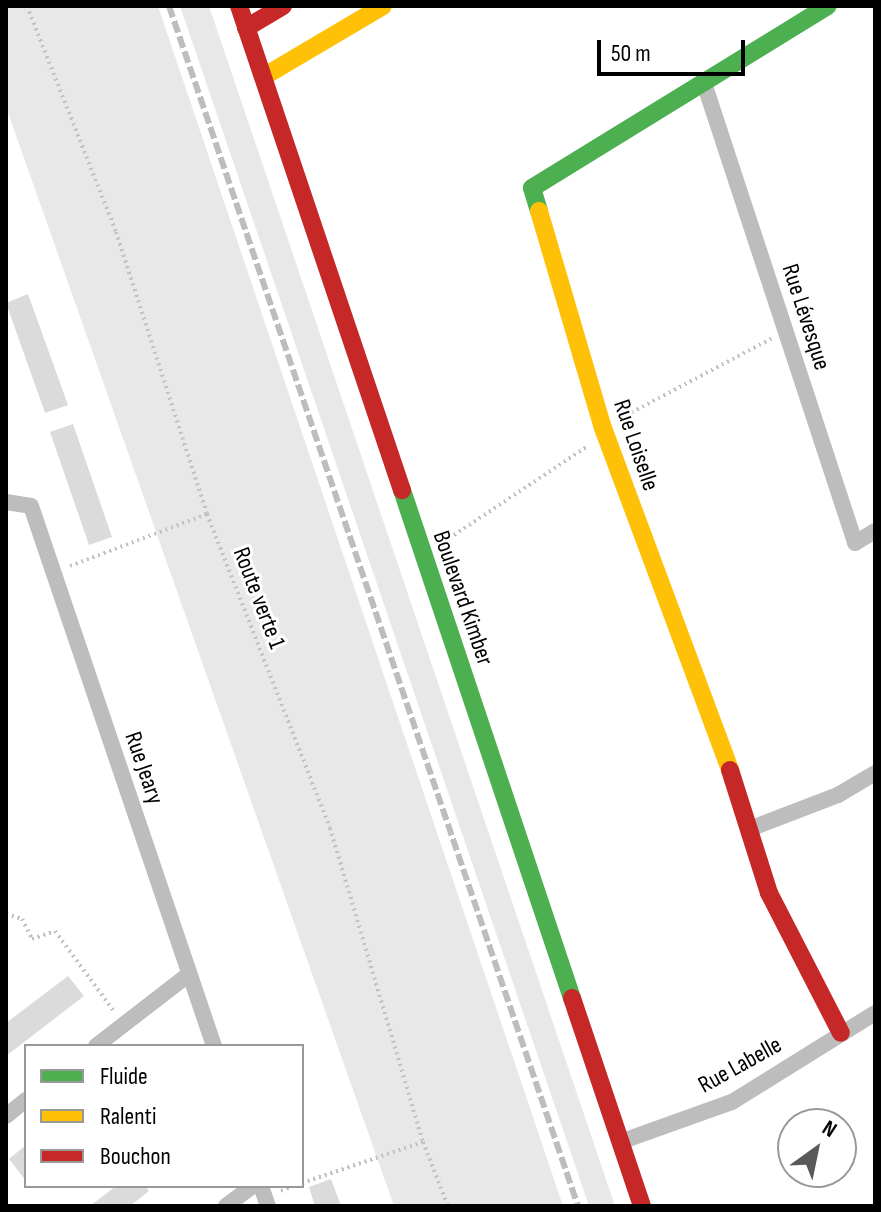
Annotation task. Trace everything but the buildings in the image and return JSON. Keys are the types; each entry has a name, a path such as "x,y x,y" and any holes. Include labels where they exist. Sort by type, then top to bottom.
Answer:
{"street":[{"name":"Boulevard Kimber","path":"239,6 642,1206"},
{"path":"246,28 283,6"},
{"path":"263,77 383,6"},
{"name":"Rue Loiselle","path":"828,6 532,188 604,431 752,828 769,893 841,1033"},
{"name":"Rue Lévesque","path":"704,83 855,543 875,531"},
{"name":"Rue Jeary","path":"6,502 31,506 213,1044"},
{"path":"752,828 838,795 875,773"},
{"path":"99,1044 189,974"},
{"name":"Rue Labelle","path":"620,1142 732,1102 875,1013"},
{"path":"6,1116 24,1102"},
{"path":"226,1206 250,1188"}],"path":[{"name":"Route verte 1","path":"27,6 116,232 207,514 330,828 423,1142 448,1206"},
{"path":"423,555 604,431 785,331"},
{"path":"52,573 207,514"},
{"path":"6,914 22,919 32,939 55,931 124,1025"},
{"path":"304,1182 423,1142"}],"shaded area":[{"path":"6,6 158,6 563,1206 394,1206 6,107"},
{"path":"180,6 209,6 615,1206 589,1206"}],"railway":[{"path":"169,6 578,1206"}],"traffic: fast":[{"path":"539,211 532,188 828,6"},
{"path":"402,490 572,998"}],"traffic: slow":[{"path":"263,77 383,6"},
{"path":"539,211 603,428 730,770"}],"traffic: jam":[{"path":"239,6 402,490"},
{"path":"246,28 283,6"},
{"path":"730,770 769,893 841,1033"},
{"path":"572,998 642,1206"}]}
